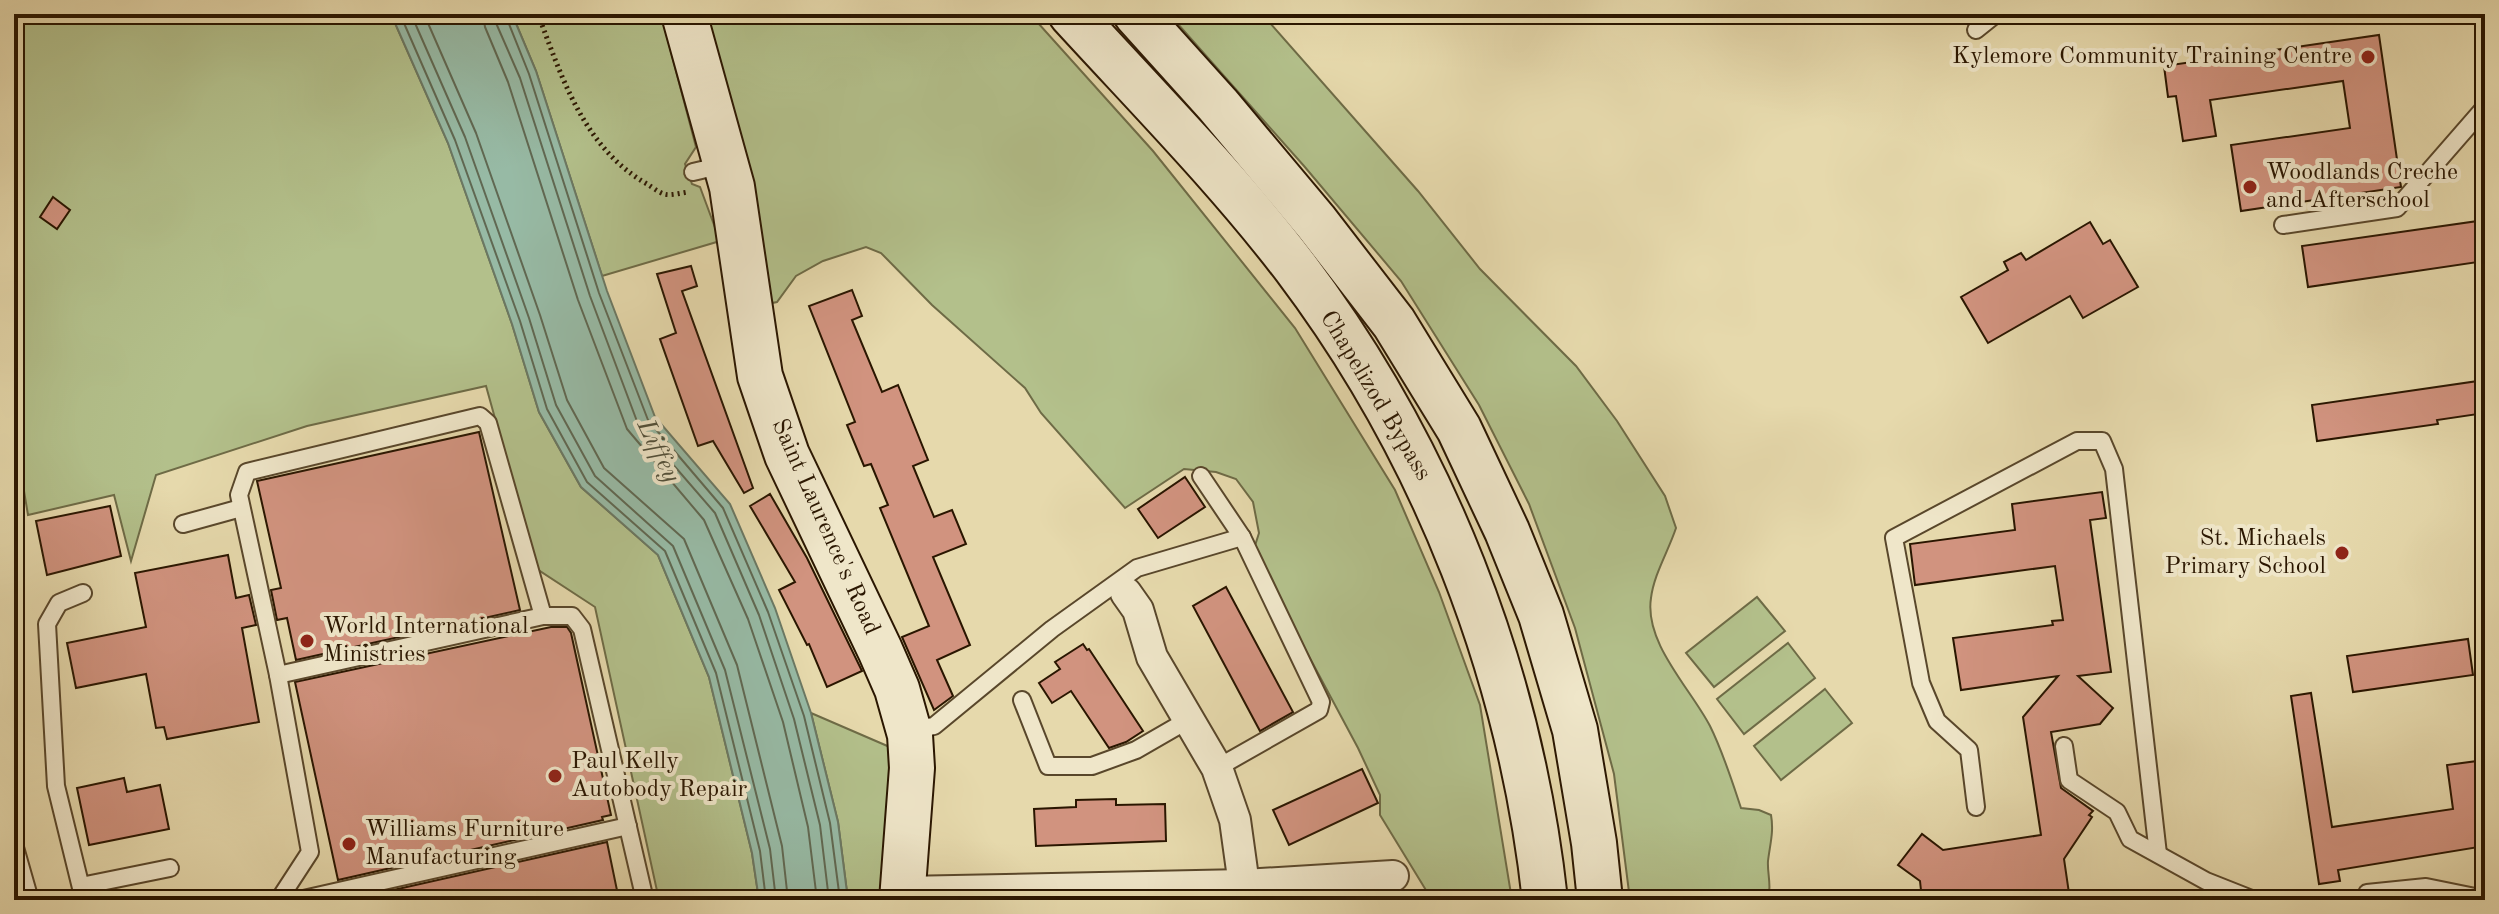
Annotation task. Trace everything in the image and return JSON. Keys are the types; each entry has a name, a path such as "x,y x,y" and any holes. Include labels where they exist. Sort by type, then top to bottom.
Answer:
{"main road":[{"name":"Saint Laurence's Road","path":"684,14 709,168 732,187 760,376 787,455 880,650 897,689 909,731 912,768 903,896"},
{"name":"Chapelizod Bypass","path":"1071,14 1225,183 1295,268 1344,338 1413,451 1455,544 1492,643 1521,755 1540,854 1545,900"},
{"name":"Chapelizod Bypass","path":"1136,14 1218,105 1316,222 1394,323 1459,429 1507,531 1541,615 1575,730 1600,900"}],"street":[{"path":"1126,593 1138,610 1152,657 1217,768 1235,820 1244,885"},
{"path":"903,896 1168,893 1393,876"}],"lane":[{"path":"1976,30 1996,14"},
{"path":"2283,225 2397,208 2484,112"},
{"path":"282,900 282,895 310,852 278,675 241,508 239,495 247,472 480,416 488,423 543,616"},
{"path":"1976,807 1969,750 1937,721 1921,683 1894,538 2077,441 2102,441 2114,469 2158,854"},
{"path":"1201,476 1242,537 1321,702 1319,710 1217,768"},
{"path":"183,524 241,508"},
{"path":"909,731 934,726 1052,629 1137,568 1242,537"},
{"path":"83,593 59,603 47,624 56,786 82,893 170,868"},
{"path":"278,675 543,616 572,616 582,629 645,900"},
{"path":"1022,700 1048,766 1092,766 1136,750 1188,720"},
{"path":"2064,746 2069,780 2117,812 2130,839 2206,881 2254,900"},
{"path":"299,900 628,826"},
{"path":"14,844 30,900"},
{"path":"2367,893 2426,887 2485,899"}],"path":[{"path":"538,14 566,88 584,122 607,151 632,175 666,195 684,192"}],"shaded area":[{"path":"14,14 391,14 448,143 512,324 539,412 581,487 658,555 709,677 752,853 759,900 659,900 595,607 537,569 486,386 307,426 156,475 131,561 114,495 28,515 14,431"},
{"path":"512,14 661,14 696,147 685,164 692,184 700,187 720,241 602,276 536,71"},
{"path":"696,14 1030,14 1153,151 1295,328 1395,490 1439,592 1480,705 1512,900 1432,900 1380,815 1380,795 1358,748 1253,552 1259,533 1253,502 1236,479 1216,472 1184,469 1125,508 1041,413 1025,388 932,305 881,253 866,247 823,261 796,276 777,302 767,304"},
{"path":"1169,14 1262,14 1418,191 1480,269 1576,366 1617,421 1665,496 1676,528 1651,598 1655,632 1671,665 1710,726 1741,808 1771,815 1766,900 1630,900 1614,774 1575,628 1529,504 1479,405 1401,281"},
{"path":"1757,597 1785,631 1714,687 1686,653"},
{"path":"1788,643 1815,678 1744,734 1717,699"},
{"path":"1825,689 1852,723 1781,780 1754,746"},
{"path":"811,713 892,748 884,900 848,900 838,822"}],"water":[{"name":"Liffey","path":"391,14 512,14 536,71 607,291 655,417 730,504 775,608 811,713 838,822 848,900 759,900 752,853 709,677 658,555 581,487 539,412 512,324 448,143"}],"building":[{"path":"2379,35 2401,187 2241,211 2231,145 2350,128 2343,81 2210,100 2216,136 2183,141 2176,96 2168,97 2164,66"},
{"path":"53,197 70,210 57,229 40,217"},
{"path":"2485,220 2485,261 2308,287 2302,246"},
{"path":"2090,222 2103,244 2110,240 2138,287 2083,318 2070,296 1988,343 1961,297 2008,270 2004,262 2021,253 2026,260"},
{"path":"691,266 697,286 682,291 753,488 744,493 713,441 698,446 660,339 676,333 657,274"},
{"path":"852,290 862,316 852,320 882,392 898,385 928,460 913,466 934,517 952,510 966,544 933,557 970,645 937,660 953,696 934,710 902,637 929,626 880,508 888,505 871,464 864,466 847,425 855,422 809,306"},
{"path":"2485,380 2485,413 2437,420 2438,424 2317,441 2312,405"},
{"path":"479,432 520,610 296,660 287,618 277,620 271,590 281,588 257,481"},
{"path":"1185,477 1205,507 1158,538 1138,509"},
{"path":"2102,492 2106,518 2090,520 2111,672 2078,676 2113,708 2100,724 2051,732 2061,788 2093,811 2064,859 2070,900 1922,900 1920,881 1898,865 1922,834 1943,850 2041,835 2023,717 2058,676 1961,690 1953,638 2053,625 2052,621 2063,620 2055,566 1915,585 1910,544 2015,530 2012,504"},
{"path":"770,494 807,558 862,671 827,687 809,644 779,590 795,582 750,506"},
{"path":"110,506 121,556 47,575 36,521"},
{"path":"228,555 236,598 249,595 256,625 242,628 259,722 167,739 164,727 156,728 146,674 76,688 67,643 146,627 135,573"},
{"path":"1226,587 1293,712 1260,731 1193,606"},
{"path":"551,627 567,627 571,633 611,815 602,817 603,820 338,880 295,682"},
{"path":"2468,639 2473,675 2353,692 2347,656"},
{"path":"1083,644 1143,731 1109,748 1071,691 1052,703 1039,683 1060,669 1055,662"},
{"path":"2311,693 2332,827 2453,809 2447,765 2485,760 2485,846 2338,870 2340,881 2319,884 2291,696"},
{"path":"1362,769 1378,803 1289,845 1273,810"},
{"path":"124,778 127,792 160,785 169,829 89,845 77,788"},
{"path":"1116,799 1116,805 1165,804 1166,841 1036,846 1034,809 1076,807 1076,800"},
{"path":"607,842 619,900 349,900"}],"place":[{"name":"Kylemore Community Training Centre","path":"2368,57"},
{"name":"Woodlands Creche and Afterschool","path":"2250,187"},
{"name":"St. Michaels Primary School","path":"2342,553"},
{"name":"World International Ministries","path":"307,641"},
{"name":"Paul Kelly Autobody Repair","path":"555,776"},
{"name":"Williams Furniture Manufacturing","path":"349,844"}]}
